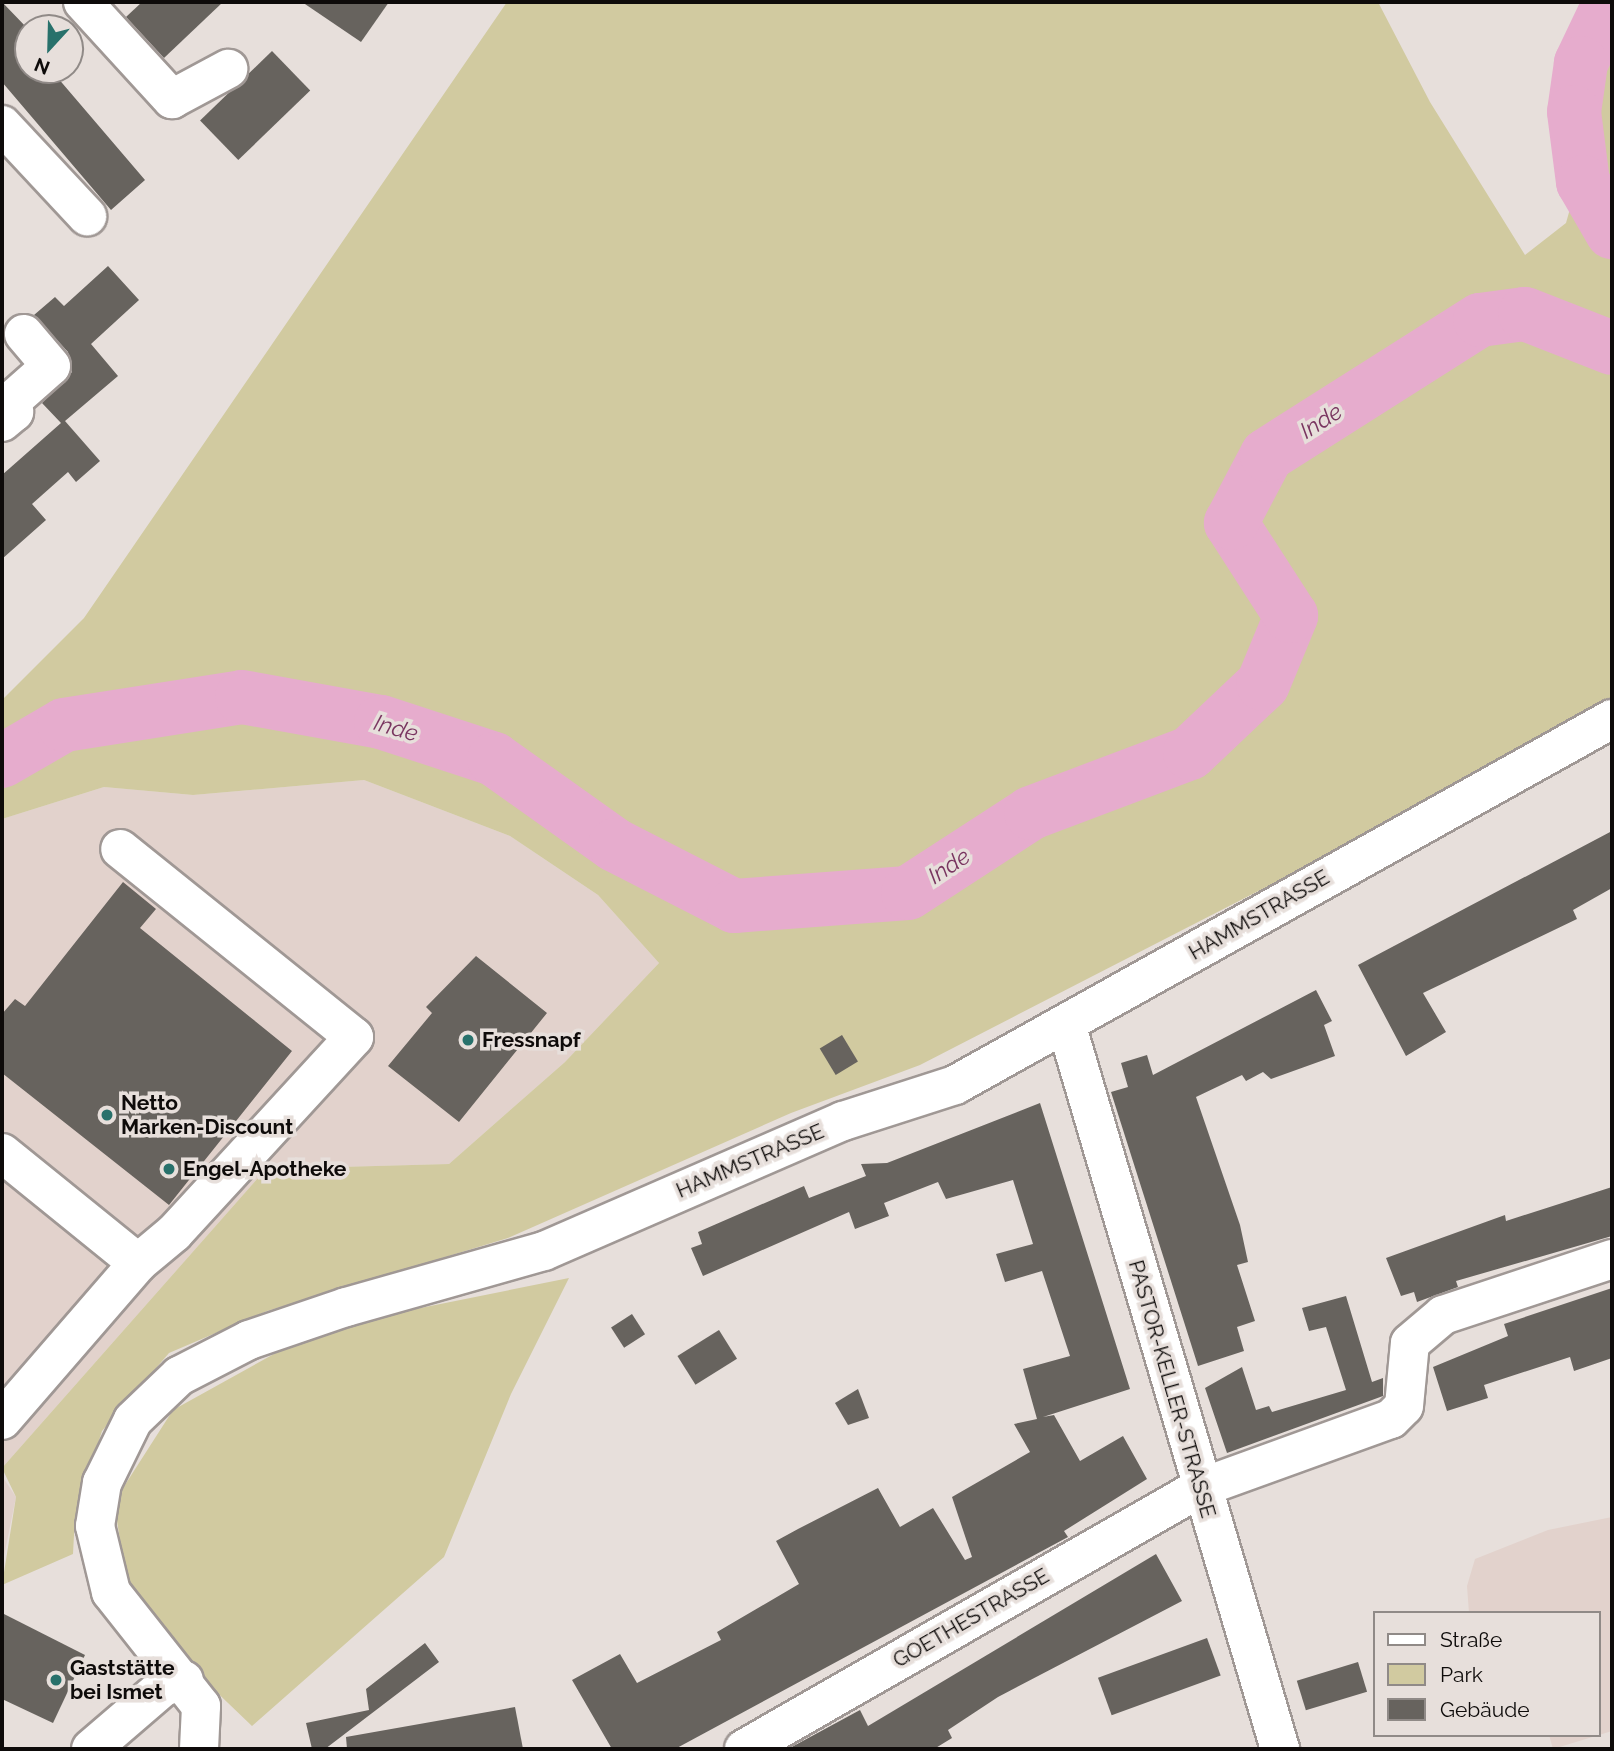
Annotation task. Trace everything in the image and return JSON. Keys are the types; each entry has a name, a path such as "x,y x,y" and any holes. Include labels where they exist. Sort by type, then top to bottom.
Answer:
{"street":[{"path":"83,2 172,99 228,69"},
{"path":"2,125 87,216"},
{"path":"8,417 8,404 51,366 24,334"},
{"name":"HAMMSTRASSE","path":"199,1749 201,1706 184,1680 111,1592 96,1526 102,1483 133,1420 179,1376 273,1332 544,1251 843,1121 955,1085 1067,1027 1612,719"},
{"path":"2,1420 138,1264 354,1037 120,849"},
{"name":"PASTOR-KELLER-STRASSE","path":"1067,1027 1200,1488 1280,1749"},
{"path":"2,1153 138,1264"},
{"name":"GOETHESTRASSE","path":"744,1749 1200,1488 1391,1419 1404,1406 1410,1343 1443,1315 1612,1259"},
{"path":"91,1749 163,1687 184,1680"}],"shaded area":[{"path":"364,780 510,836 598,895 659,963 565,1062 449,1164 266,1169 2,1468 2,819 104,787 193,795"},
{"path":"2,1476 16,1497 2,1566"},
{"path":"1612,1517 1612,1731 1600,1735 1600,1611 1469,1611 1467,1586 1475,1559 1548,1530"},
{"path":"1550,1737 1592,1737 1553,1749"}],"green space":[{"path":"507,2 1378,2 1430,102 1525,255 1566,223 1575,191 1593,189 1586,138 1591,67 1612,17 1612,709 920,1065 791,1113 508,1238 267,1311 169,1353 102,1431 75,1516 73,1554 2,1585 16,1497 2,1468 266,1169 449,1164 565,1062 659,963 598,895 510,836 364,780 193,795 104,787 2,819 2,700 84,618"},
{"path":"569,1278 511,1394 444,1557 252,1726 131,1610 114,1502 173,1410 321,1328"}],"building":[{"path":"2,2 14,14 14,84 63,84 145,180 111,210 2,82"},
{"path":"142,2 223,2 164,58 126,17"},
{"path":"302,2 389,2 361,42"},
{"path":"272,51 310,91 238,160 200,120"},
{"path":"108,266 139,300 91,344 118,376 65,421 100,461 76,482 68,472 32,504 46,520 2,559 2,475 61,423 42,403 72,372 68,352 34,315 55,297 64,306"},
{"path":"1612,831 1612,888 1573,910 1577,919 1423,993 1446,1032 1406,1056 1358,965"},
{"path":"123,882 156,909 140,928 292,1051 169,1205 2,1073 2,1014 15,999 25,1006"},
{"name":"Fressnapf","path":"476,956 547,1013 459,1122 388,1066 432,1013 426,1007"},
{"path":"1316,990 1332,1021 1324,1025 1335,1056 1271,1079 1263,1072 1246,1081 1242,1075 1196,1097 1240,1225 1248,1262 1237,1265 1255,1321 1237,1327 1244,1351 1198,1366 1111,1092 1128,1087 1121,1063 1147,1055 1153,1075"},
{"path":"842,1035 858,1062 836,1075 820,1048"},
{"path":"1040,1103 1130,1389 1043,1417 1054,1415 1080,1461 1123,1436 1147,1479 1064,1531 1068,1537 675,1749 612,1749 572,1680 620,1654 637,1683 721,1640 717,1632 799,1584 776,1541 798,1529 878,1488 900,1527 933,1508 965,1560 972,1557 952,1497 1030,1452 1014,1424 1037,1419 1023,1369 1070,1356 1042,1271 1005,1282 996,1254 1033,1244 1013,1180 946,1199 938,1182 884,1203 889,1216 855,1229 849,1212 703,1276 691,1248 702,1244 698,1232 804,1186 809,1198 866,1176 861,1164 887,1163"},
{"path":"1612,1187 1612,1236 1456,1281 1458,1287 1417,1302 1414,1292 1401,1296 1386,1258 1505,1215 1506,1221"},
{"path":"1612,1288 1612,1358 1574,1371 1570,1357 1484,1385 1488,1398 1447,1411 1433,1367 1508,1336 1504,1324"},
{"path":"1346,1296 1372,1382 1383,1378 1383,1396 1227,1453 1205,1388 1242,1367 1256,1410 1269,1406 1272,1412 1346,1390 1326,1327 1309,1331 1302,1308"},
{"path":"632,1314 645,1334 624,1348 611,1328"},
{"path":"719,1330 737,1359 695,1385 677,1356"},
{"path":"858,1389 869,1418 848,1425 835,1403"},
{"path":"1156,1554 1182,1601 998,1697 948,1730 952,1738 934,1749 788,1749 860,1710 868,1726"},
{"path":"2,1613 85,1655 53,1723 2,1699"},
{"path":"1207,1638 1221,1676 1112,1715 1098,1678"},
{"path":"425,1643 439,1662 325,1749 312,1749 306,1723 369,1710 366,1689"},
{"path":"1358,1662 1367,1692 1306,1710 1297,1681"},
{"path":"515,1707 523,1749 347,1749 346,1737"}],"waterway":[{"name":"Inde","path":"1610,2 1581,63 1574,112 1583,182 1612,232"},
{"name":"Inde","path":"2,761 64,725 242,697 381,722 494,759 615,845 734,906 908,893 1031,813 1190,753 1263,684 1291,616 1231,523 1267,455 1480,320 1525,314 1612,348"}],"place":[{"name":"Fressnapf","path":"468,1040"},
{"name":"Netto Marken-Discount","path":"107,1115"},
{"name":"Engel-Apotheke","path":"169,1169"},
{"name":"Gaststätte bei Ismet","path":"56,1680"}]}
